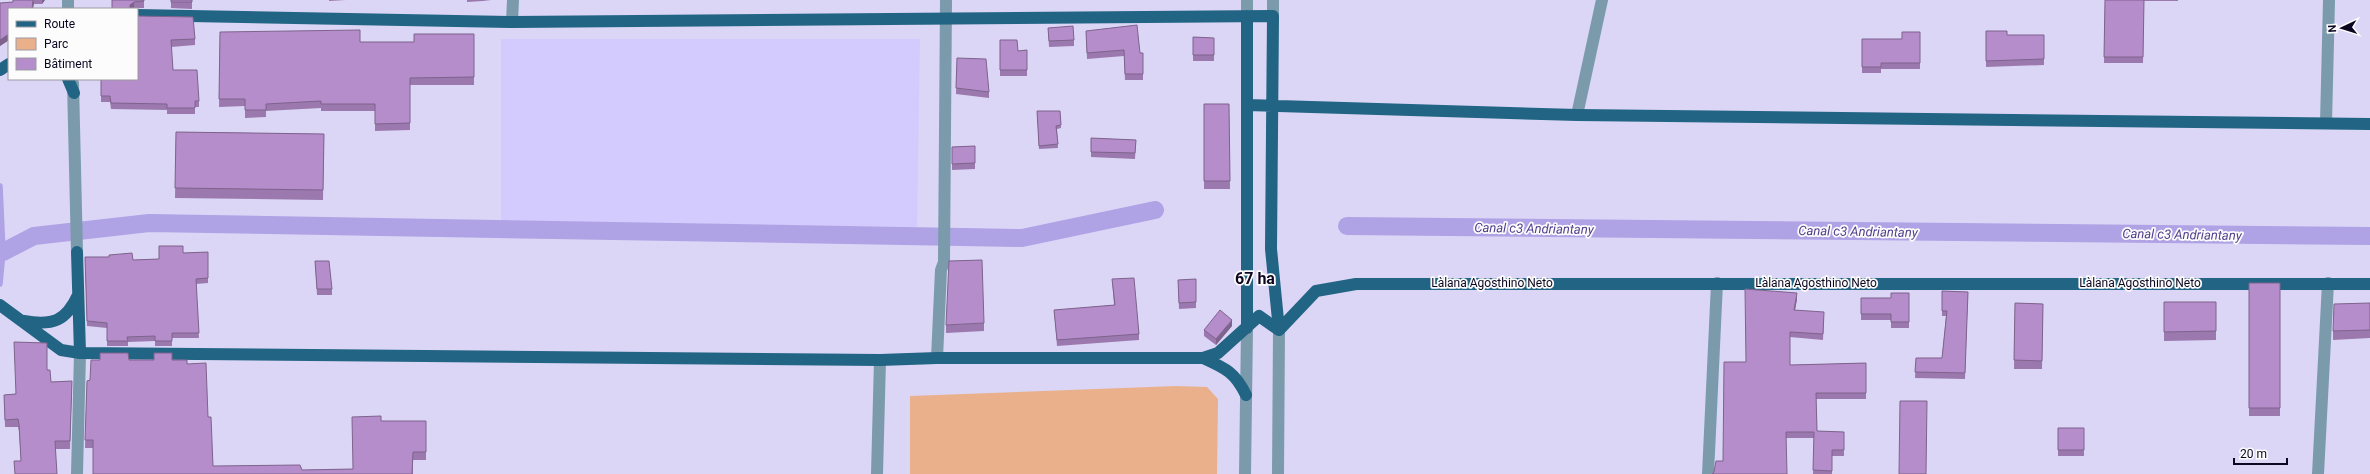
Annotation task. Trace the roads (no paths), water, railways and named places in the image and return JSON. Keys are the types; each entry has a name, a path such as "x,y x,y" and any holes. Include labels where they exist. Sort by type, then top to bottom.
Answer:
{"main road":[{"path":"138,15 512,22 946,17 1273,16 1270,249 1279,330"},
{"path":"1247,16 1247,328"},
{"path":"68,80 74,93"},
{"path":"1248,105 1577,115 2370,124"},
{"path":"77,252 80,353"},
{"name":"Làlana Agosthino Neto","path":"1279,330 1316,291 1356,284 2370,284"},
{"path":"20,320 37,323 56,321 69,312 79,293"},
{"path":"0,305 61,350 80,353 880,360 936,358 1203,358 1218,354 1259,316 1279,330"},
{"path":"1203,358 1226,368 1239,380 1246,395"}],"street":[{"path":"512,0 512,22"},
{"path":"936,358 942,270 944,262 946,0"},
{"path":"1247,0 1247,16"},
{"path":"1273,0 1273,16"},
{"path":"1577,115 1602,0"},
{"path":"2326,123 2329,0"},
{"path":"73,80 77,252"},
{"path":"1708,474 1717,283"},
{"path":"2318,474 2328,283"},
{"path":"1244,474 1247,328"},
{"path":"1278,474 1279,330"},
{"path":"77,474 80,353"},
{"path":"877,474 880,360"}],"waterway":[{"path":"0,186 3,252 0,284"},
{"path":"3,252 34,236 149,223 1022,238 1155,210"},
{"name":"Canal c3 Andriantany","path":"1347,226 2370,236"}],"district":[{"name":"67 ha","path":"1255,278"}]}
